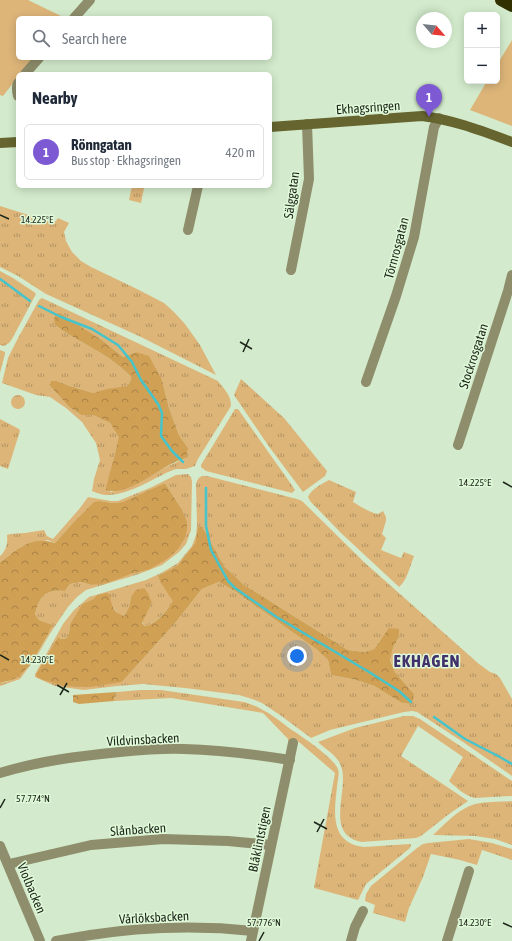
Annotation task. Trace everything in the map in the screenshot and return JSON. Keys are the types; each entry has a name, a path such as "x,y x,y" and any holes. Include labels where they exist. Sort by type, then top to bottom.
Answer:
{"highway":[{"path":"501,0 512,6"}],"street":[{"path":"76,16 90,0"},
{"path":"27,72 37,60"},
{"name":"Ekhagsringen","path":"272,126 422,116 459,123 512,142"},
{"name":"Törnrosgatan","path":"366,382 396,296 414,237 434,127 439,118"},
{"name":"Sälggatan","path":"291,270 309,179 307,124"},
{"path":"0,144 16,142"},
{"path":"188,230 198,188"},
{"name":"Stockrosgatan","path":"458,446 512,275"},
{"name":"Blåklintstigen","path":"252,936 293,743"},
{"name":"Vildvinsbacken","path":"0,773 15,768 88,755 150,750 183,749 236,752 290,760"},
{"name":"Slånbacken","path":"8,864 91,845 163,839 228,841 271,845"},
{"name":"Violbacken","path":"0,846 40,941"},
{"path":"447,941 469,871"},
{"path":"351,941 355,927 363,911"},
{"name":"Vårlöksbacken","path":"56,941 81,936 142,929 191,927 252,936"}],"green space":[{"path":"0,0 28,0 61,16 16,16 16,60 32,60 22,72 16,72 16,80 3,96 0,95"},
{"path":"512,40 512,126 470,110 485,84 500,84 500,60"},
{"path":"132,188 144,188 141,203 129,200"},
{"path":"0,206 54,223 58,218 69,223 64,232 66,241 72,252 81,261 91,267 164,303 185,324 200,345 216,375 141,337 46,294 18,276 0,267"},
{"path":"0,271 36,294 12,339 4,346 0,345"},
{"path":"42,298 218,381 228,395 231,406 195,466 186,469 176,469 138,487 114,495 105,495 92,491 100,460 96,443 82,422 50,397 36,395 2,383 8,358 39,300","holes":["61,313 102,340 123,357 136,352 162,380 169,408 179,435 188,448 187,458 131,486 110,492 114,458 120,437 110,423 93,415 81,415 69,407 50,386 57,381 93,393 127,386 131,377 104,355 55,325"]},
{"path":"61,313 102,340 123,357 136,352 149,356 162,380 169,408 179,435 188,448 187,458 175,462 142,482 123,490 106,490 119,437 110,423 93,415 81,415 69,407 50,386 51,381 57,381 93,393 127,386 131,377 104,355 55,325 54,319 56,314"},
{"path":"0,350 5,352 5,354 0,373"},
{"path":"241,379 284,418 327,471 325,476 303,492 270,448 234,395"},
{"path":"15,395 21,395 25,399 25,405 21,409 15,409 11,405 11,399"},
{"path":"235,409 238,409 291,484 295,490 292,493 206,471 201,467"},
{"path":"0,419 19,429 20,431 8,469 0,466"},
{"path":"188,474 191,477 192,482 191,530 186,544 179,552 162,565 139,574 86,590 68,607 37,656 20,679 0,686 0,683 13,679 26,668 46,639 51,625 39,620 35,614 41,598 44,595 53,591 65,591 70,584 81,582 91,585 148,570 181,508 165,483 122,502 112,503 100,501 71,525 55,543 48,540 22,546 0,562 0,556 6,547 7,535 44,530 47,536 53,539 88,497 118,501 176,475"},
{"path":"202,476 207,476 302,501 365,563 479,664 490,672 496,674 500,678 512,699 512,776 417,712 404,712 330,730 311,738 262,703 239,695 143,684 84,690 55,686 35,677 35,674 63,624 74,610 89,597 146,580 178,563 192,546 196,535 196,485 198,479","holes":["201,526 224,566 243,584 348,650 365,652 374,649 381,639 399,637 393,648 390,659 395,672 414,694 400,702 374,686 356,680 331,675 328,660 316,649 236,592 219,582 202,589 176,622 122,682 36,674 58,637 61,639 67,638 70,624 82,604 93,599 97,595 112,606 119,615 124,616 129,607 131,597 152,603 142,622 145,626 157,620 174,601 160,582 158,576 178,565 195,543 198,527"]},
{"path":"329,480 356,492 353,502 378,514 383,511 386,521 382,534 386,538 381,550 401,558 404,552 414,556 406,577 399,587 341,533 310,501 308,497 309,494"},
{"path":"165,483 181,508 187,522 185,538 178,549 167,559 148,570 131,574 107,583 91,585 81,582 70,584 65,591 53,591 44,595 41,598 35,614 39,620 52,625 47,637 33,659 18,677 0,683 0,562 19,548 32,542 46,541 55,543 94,502 122,502"},
{"path":"201,526 224,566 243,584 348,650 365,652 374,649 389,628 399,629 399,637 393,648 390,660 395,672 414,694 412,704 400,702 374,686 356,680 331,675 328,660 316,649 236,592 219,582 202,589 176,622 122,682 90,687 64,686 37,677 36,674 58,637 61,639 67,638 70,624 82,604 93,599 97,595 107,593 110,595 112,605 117,613 124,616 129,607 131,597 136,590 144,588 152,603 142,623 145,626 158,620 173,601 160,582 158,576 178,565 195,543 198,527"},
{"path":"161,690 244,702 265,711 316,747 335,764 339,771 339,776 335,816 340,833 345,840 364,847 410,844 410,848 366,884 358,900 314,888 335,773 299,742 288,741 288,739 263,713 171,698 114,701 117,692"},
{"path":"117,692 114,701 79,704 73,702 73,695"},
{"path":"404,716 413,716 420,719 512,781 512,796 475,798 461,791 449,781 463,757 418,726 401,756 468,801 421,836 416,838 362,842 350,838 344,831 341,821 340,810 343,776 341,766 334,756 318,742 355,728"},
{"path":"512,801 512,845 495,839 475,836 433,835 452,817 469,806 484,802"},
{"path":"469,839 492,843 512,849 512,860 482,850 477,865 431,854 423,877 409,908 405,922 373,913 375,905 365,901 366,894 371,886 417,848 428,843"}],"waterway":[{"path":"0,279 30,301"},
{"path":"39,306 61,317 92,329 118,345 132,362 141,380 158,404 162,413 161,436 172,451 183,462"},
{"path":"206,488 206,526 211,550 228,581 235,588 275,616 369,672 399,691 411,702"},
{"path":"434,717 465,739 512,764"}],"place":[{"name":"Rönngatan","path":"429,117"}],"district":[{"name":"EKHAGEN","path":"427,661"}]}
